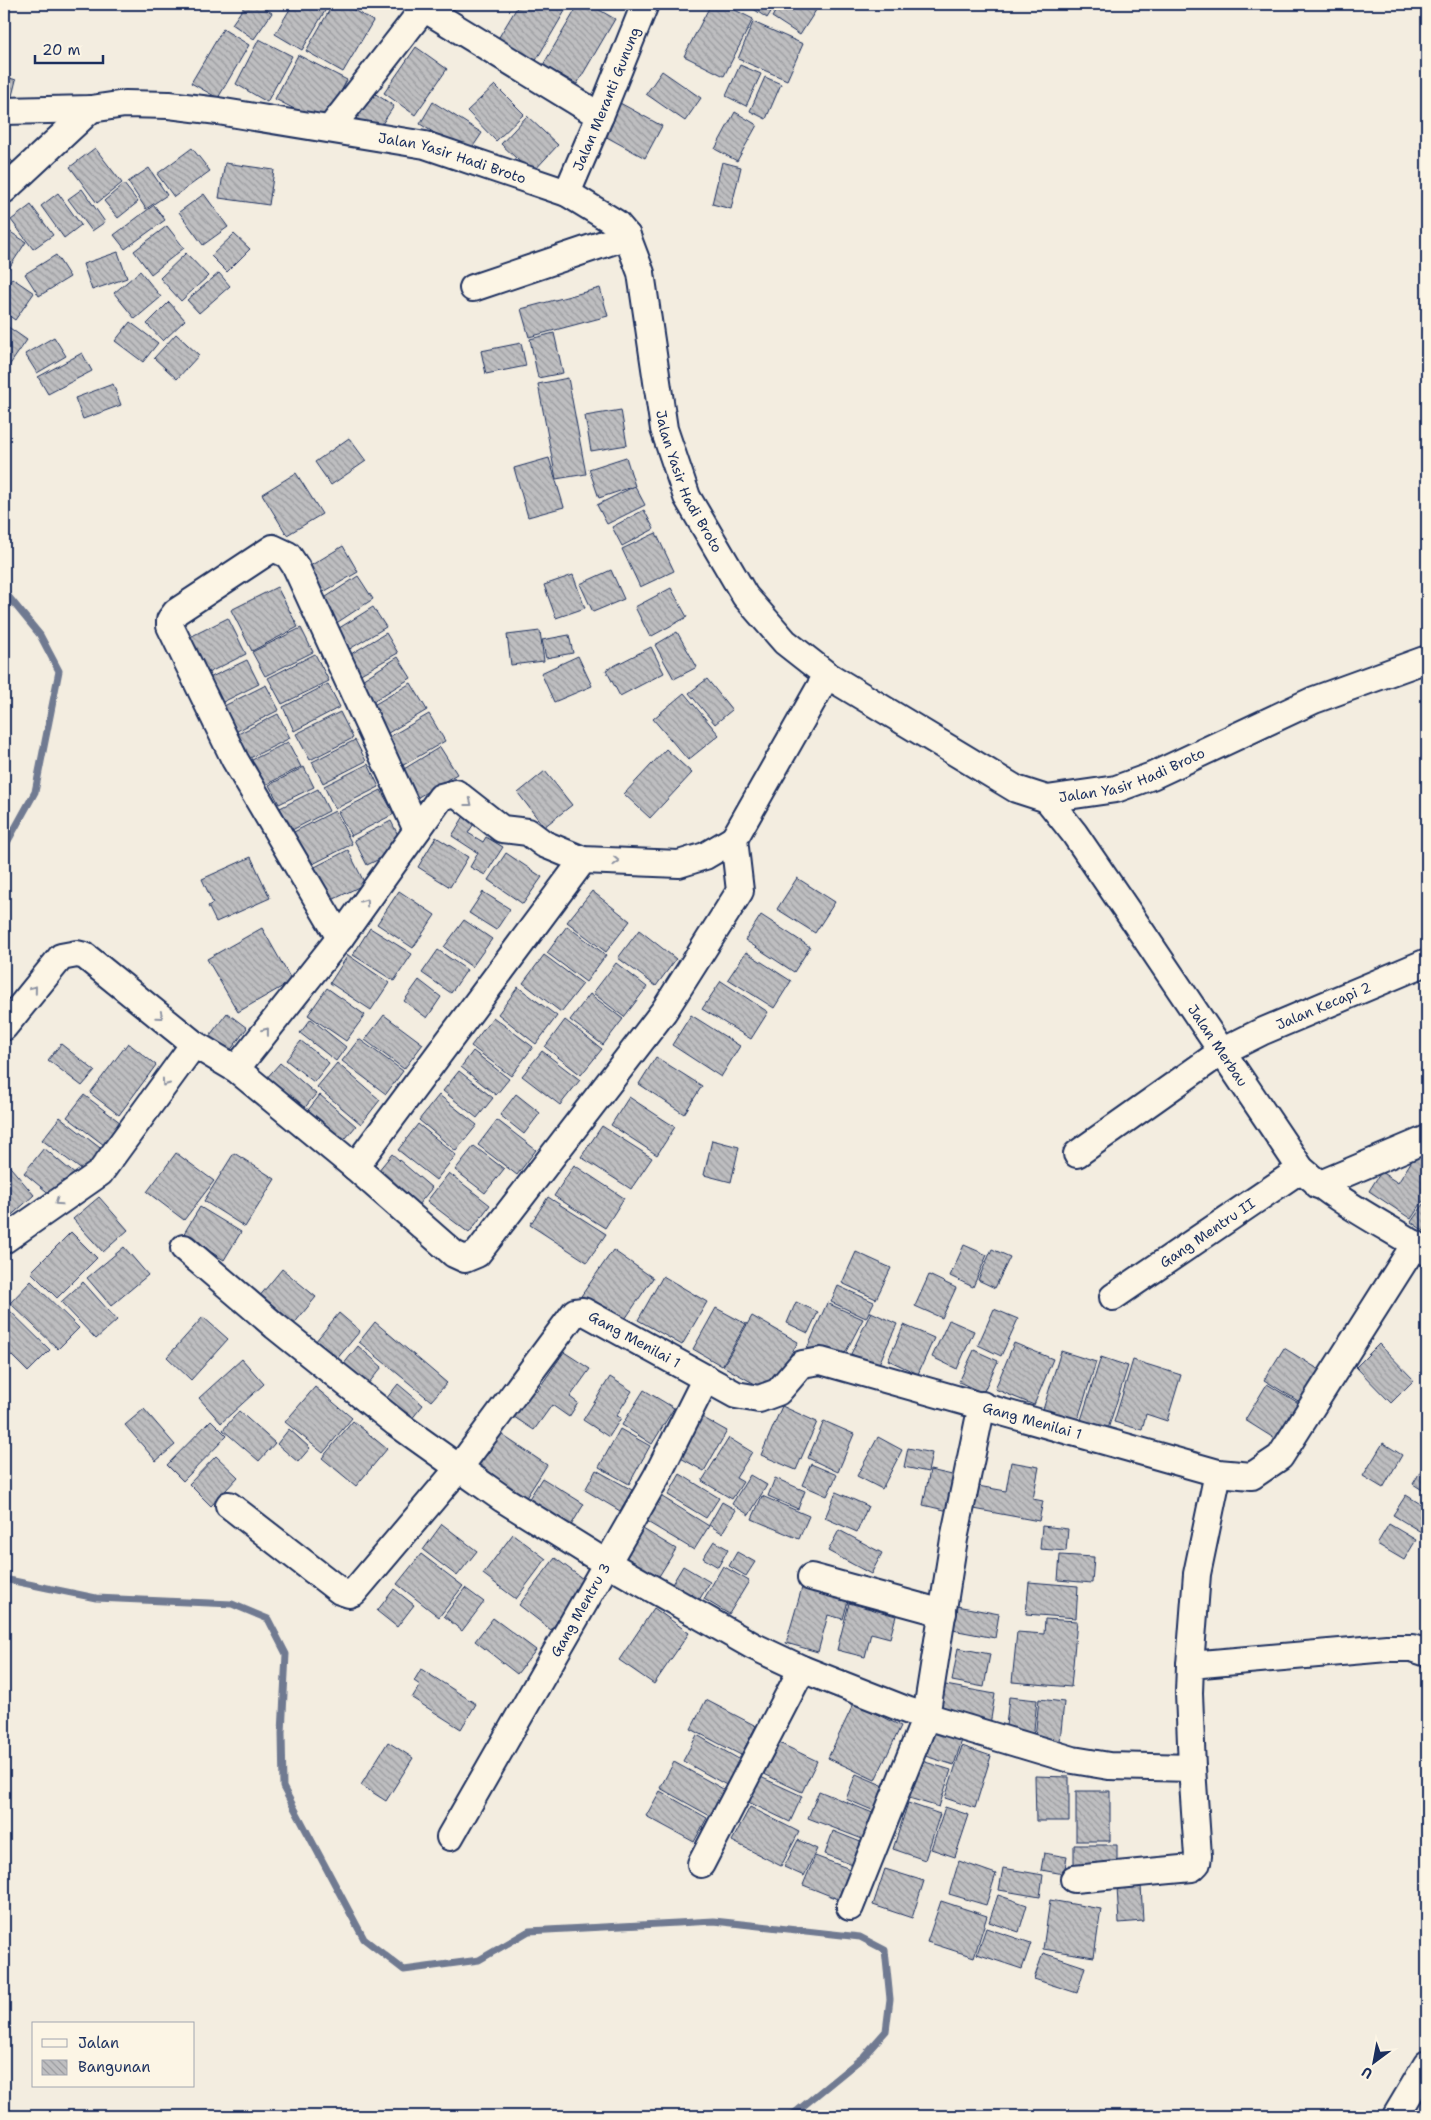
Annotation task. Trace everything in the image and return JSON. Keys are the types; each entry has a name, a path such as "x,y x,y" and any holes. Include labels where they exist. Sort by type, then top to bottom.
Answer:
{"street":[{"name":"Jalan Meranti Gunung","path":"566,192 600,116 645,4"},
{"path":"330,129 423,5 600,116"},
{"name":"Jalan Yasir Hadi Broto","path":"4,111 91,109 125,104 169,106 330,129 425,145 566,192 616,223 627,236 641,273 664,429 687,497 745,596 785,642 828,675 1016,789 1048,799 1116,789 1152,776 1314,700 1427,659"},
{"path":"4,190 91,109"},
{"path":"473,288 627,236"},
{"path":"340,938 235,760 170,626 170,620 176,612 273,548 288,555 296,567 417,830"},
{"path":"236,1069 340,938 441,797 456,792 502,828 528,832 544,844 583,860 679,864 704,856 734,839 828,675"},
{"name":"Jalan Merbau","path":"1048,799 1074,833 1222,1052 1310,1177 1351,1207 1421,1248"},
{"path":"4,1027 61,957 77,954 86,956 194,1044 236,1069 355,1166 454,1254 465,1259 477,1254 664,1011 740,891 734,839"},
{"path":"355,1166 583,860"},
{"name":"Jalan Kecapi 2","path":"1077,1154 1222,1052 1261,1032 1427,962"},
{"path":"4,1240 100,1173 194,1044"},
{"name":"Gang Mentru II","path":"1113,1297 1310,1177 1427,1139"},
{"path":"184,1248 276,1326 396,1423 459,1468 503,1498 608,1563 753,1646 802,1670 926,1717 1090,1764 1145,1768 1192,1768"},
{"name":"Gang Menilai 1","path":"459,1468 574,1312 583,1310 736,1395 759,1399 778,1392 802,1364 821,1361 1218,1473 1252,1476 1280,1457 1421,1248"},
{"name":"Gang Mentru 3","path":"450,1837 608,1563 656,1476 706,1378"},
{"path":"850,1906 926,1717 954,1539 982,1405"},
{"path":"229,1505 340,1591 349,1594 358,1588 370,1575 459,1468"},
{"path":"1074,1879 1192,1868 1196,1865 1198,1856 1192,1768 1189,1693 1190,1665 1197,1574 1218,1473"},
{"path":"811,1577 942,1613"},
{"path":"1190,1665 1387,1648 1412,1648 1427,1653"},
{"path":"701,1864 802,1670"},
{"path":"1396,2116 1427,2064"}],"building":[{"path":"246,4 259,4 272,13 254,39 232,24"},
{"path":"293,4 329,4 302,50 275,34"},
{"path":"333,4 343,4 373,21 343,72 306,51"},
{"path":"519,4 569,4 531,69 493,47"},
{"path":"579,4 589,4 615,19 577,84 543,65"},
{"path":"711,4 723,4 753,19 724,76 684,56"},
{"path":"746,4 776,4 767,18"},
{"path":"780,4 820,4 800,35 772,17"},
{"path":"753,22 803,44 787,80 738,59"},
{"path":"223,29 249,45 218,98 191,83"},
{"path":"259,39 292,56 267,102 236,84"},
{"path":"416,47 447,69 415,115 384,93"},
{"path":"298,55 347,80 324,124 275,99"},
{"path":"740,65 761,74 746,106 726,96"},
{"path":"662,71 701,98 685,121 646,94"},
{"path":"4,76 16,80 10,104 4,102"},
{"path":"765,77 781,84 766,119 750,111"},
{"path":"495,85 524,114 496,141 467,111"},
{"path":"368,89 394,106 376,133 350,115"},
{"path":"433,102 482,133 468,154 420,124"},
{"path":"620,103 662,126 645,158 603,135"},
{"path":"735,112 757,125 737,161 715,149"},
{"path":"527,116 558,145 532,173 501,144"},
{"path":"95,148 122,183 97,203 70,167"},
{"path":"192,148 210,171 174,197 157,174"},
{"path":"4,152 18,168 4,181"},
{"path":"722,162 741,167 731,209 712,204"},
{"path":"225,163 274,170 269,205 219,198"},
{"path":"149,168 167,195 146,209 128,182"},
{"path":"124,184 138,202 118,218 104,201"},
{"path":"82,189 105,222 92,231 68,199"},
{"path":"58,193 81,225 64,238 41,206"},
{"path":"204,194 228,227 203,245 179,212"},
{"path":"31,205 53,235 33,249 11,220"},
{"path":"154,205 165,220 125,249 114,235"},
{"path":"167,226 184,248 151,274 134,251"},
{"path":"4,228 26,242 5,274 4,273"},
{"path":"234,234 250,249 227,272 211,256"},
{"path":"118,252 127,278 92,290 83,264"},
{"path":"186,253 208,276 181,301 160,278"},
{"path":"56,255 70,277 39,296 25,274"},
{"path":"140,271 161,297 135,319 114,293"},
{"path":"219,273 230,286 199,313 187,300"},
{"path":"12,278 34,293 15,320 4,312 4,289"},
{"path":"600,288 608,316 529,337 521,309"},
{"path":"169,302 185,320 163,341 147,324"},
{"path":"130,322 158,343 143,362 115,341"},
{"path":"4,324 27,340 4,373"},
{"path":"554,333 563,373 538,378 530,339"},
{"path":"176,334 199,355 177,379 154,358"},
{"path":"54,337 66,356 37,373 25,354"},
{"path":"521,343 526,366 486,374 481,351"},
{"path":"82,353 92,371 48,394 38,377"},
{"path":"568,378 586,474 556,479 538,384"},
{"path":"113,384 121,405 83,419 75,398"},
{"path":"621,410 627,445 591,451 585,416"},
{"path":"349,438 366,461 331,485 315,462"},
{"path":"626,457 635,486 599,498 589,469"},
{"path":"549,458 564,507 528,517 514,468"},
{"path":"296,473 322,514 287,535 262,494"},
{"path":"635,486 645,505 607,524 597,505"},
{"path":"644,510 654,529 622,546 612,527"},
{"path":"656,533 674,571 640,587 622,549"},
{"path":"343,546 358,572 320,594 305,569"},
{"path":"611,570 624,599 593,612 580,584"},
{"path":"573,575 585,608 556,618 544,585"},
{"path":"358,576 373,599 335,624 320,601"},
{"path":"277,587 298,627 252,651 231,610"},
{"path":"671,588 687,617 650,637 635,607"},
{"path":"373,607 386,627 348,650 336,630"},
{"path":"228,618 246,654 198,678 180,642"},
{"path":"301,628 313,652 265,676 252,652"},
{"path":"540,631 544,661 511,665 507,635"},
{"path":"677,632 697,667 674,679 655,645"},
{"path":"386,633 398,653 357,676 346,657"},
{"path":"569,635 573,653 546,658 542,640"},
{"path":"651,647 664,673 620,696 606,670"},
{"path":"315,654 329,681 282,704 268,678"},
{"path":"578,656 592,686 554,702 541,673"},
{"path":"398,657 411,678 370,703 357,683"},
{"path":"247,660 259,684 217,705 205,680"},
{"path":"707,679 732,710 715,724 689,693"},
{"path":"411,683 427,710 383,736 367,709"},
{"path":"328,684 340,707 294,731 283,707"},
{"path":"266,685 279,710 229,735 216,710"},
{"path":"684,693 719,735 688,760 653,719"},
{"path":"340,712 353,738 310,760 296,734"},
{"path":"278,714 290,738 246,760 234,736"},
{"path":"429,714 445,741 400,767 384,740"},
{"path":"355,740 366,761 323,783 312,762"},
{"path":"288,742 301,767 263,786 250,761"},
{"path":"440,747 457,774 415,799 399,772"},
{"path":"666,749 692,773 650,818 624,794"},
{"path":"368,764 379,787 335,809 324,786"},
{"path":"304,767 314,787 279,804 269,785"},
{"path":"545,771 572,805 544,827 518,793"},
{"path":"318,789 329,811 292,830 280,808"},
{"path":"381,790 394,814 351,836 338,812"},
{"path":"335,811 352,844 307,867 290,834"},
{"path":"464,816 475,822 468,833 483,842 486,837 503,847 485,875 470,867 478,853 452,836"},
{"path":"391,821 404,847 367,865 354,840"},
{"path":"436,837 468,857 450,887 418,867"},
{"path":"348,850 365,884 326,903 309,870"},
{"path":"506,853 542,877 523,904 488,880"},
{"path":"251,857 270,898 216,922 208,906 213,903 202,879"},
{"path":"797,878 835,902 815,933 777,909"},
{"path":"399,891 435,915 413,948 377,924"},
{"path":"592,891 630,921 606,952 567,922"},
{"path":"483,892 510,909 496,930 469,913"},
{"path":"761,915 810,947 794,972 745,940"},
{"path":"464,920 492,939 472,967 444,947"},
{"path":"567,926 606,955 586,982 547,953"},
{"path":"262,928 292,981 238,1012 207,959"},
{"path":"370,928 412,954 394,981 353,955"},
{"path":"639,930 676,959 656,986 618,958"},
{"path":"438,950 467,970 451,993 422,973"},
{"path":"746,952 791,981 774,1008 728,979"},
{"path":"348,955 389,983 371,1010 330,983"},
{"path":"544,955 583,984 561,1012 523,983"},
{"path":"616,963 647,987 624,1017 593,993"},
{"path":"419,980 441,997 427,1018 404,1001"},
{"path":"721,981 768,1012 751,1039 702,1009"},
{"path":"518,987 557,1016 536,1044 498,1014"},
{"path":"327,988 365,1015 346,1041 308,1015"},
{"path":"590,994 623,1019 603,1045 570,1020"},
{"path":"227,1013 247,1028 224,1059 204,1043"},
{"path":"384,1015 423,1044 404,1069 365,1040"},
{"path":"691,1015 740,1046 721,1077 672,1045"},
{"path":"493,1017 533,1047 511,1076 471,1046"},
{"path":"311,1019 346,1047 336,1061 300,1033"},
{"path":"565,1020 602,1049 581,1075 545,1047"},
{"path":"359,1039 403,1071 386,1094 342,1061"},
{"path":"301,1041 329,1063 314,1082 286,1060"},
{"path":"128,1043 156,1065 119,1115 90,1093"},
{"path":"61,1044 95,1071 82,1086 48,1060"},
{"path":"473,1051 509,1079 496,1095 461,1067"},
{"path":"542,1051 580,1080 560,1105 522,1076"},
{"path":"656,1057 702,1086 684,1114 639,1084"},
{"path":"280,1063 316,1094 302,1111 265,1080"},
{"path":"337,1063 380,1100 361,1124 317,1087"},
{"path":"459,1071 493,1098 477,1118 443,1091"},
{"path":"516,1094 540,1113 524,1134 500,1115"},
{"path":"84,1095 125,1126 108,1148 67,1117"},
{"path":"320,1095 356,1126 341,1144 305,1114"},
{"path":"439,1095 477,1125 456,1151 419,1120"},
{"path":"629,1097 675,1127 657,1155 611,1125"},
{"path":"60,1117 104,1151 87,1174 42,1140"},
{"path":"497,1120 536,1150 517,1175 478,1145"},
{"path":"418,1124 456,1155 436,1180 398,1150"},
{"path":"602,1126 652,1158 631,1189 581,1157"},
{"path":"712,1140 739,1147 731,1182 704,1175"},
{"path":"474,1146 504,1169 485,1193 455,1170"},
{"path":"44,1148 77,1176 57,1200 24,1173"},
{"path":"176,1153 214,1181 184,1220 147,1192"},
{"path":"234,1153 275,1179 245,1227 204,1201"},
{"path":"392,1154 432,1188 418,1205 378,1171"},
{"path":"1416,1154 1427,1162 1427,1195 1411,1219 1369,1191 1381,1172 1398,1183"},
{"path":"4,1162 34,1195 4,1222"},
{"path":"574,1165 624,1198 605,1228 554,1196"},
{"path":"449,1173 490,1205 469,1233 427,1201"},
{"path":"99,1197 128,1230 103,1252 73,1219"},
{"path":"548,1197 606,1234 587,1262 530,1225"},
{"path":"1424,1204 1427,1206 1427,1233 1411,1222"},
{"path":"200,1207 241,1232 224,1260 183,1235"},
{"path":"71,1232 97,1258 57,1298 31,1272"},
{"path":"964,1245 987,1255 973,1287 950,1276"},
{"path":"124,1247 148,1275 111,1306 87,1278"},
{"path":"992,1249 1010,1257 995,1288 978,1280"},
{"path":"613,1250 653,1278 619,1328 579,1299"},
{"path":"856,1252 891,1268 876,1299 842,1283"},
{"path":"282,1269 316,1297 288,1331 254,1303"},
{"path":"929,1275 956,1288 942,1318 915,1306"},
{"path":"663,1276 707,1302 682,1345 638,1320"},
{"path":"31,1281 79,1328 58,1349 10,1303"},
{"path":"83,1282 117,1320 96,1339 61,1302"},
{"path":"838,1286 874,1302 866,1318 831,1302"},
{"path":"796,1302 818,1312 808,1333 787,1323"},
{"path":"827,1303 863,1319 841,1361 806,1351"},
{"path":"4,1305 50,1350 28,1372 4,1348"},
{"path":"716,1308 746,1324 722,1366 693,1349"},
{"path":"994,1309 1018,1319 1001,1356 978,1345"},
{"path":"871,1312 897,1324 878,1366 851,1354"},
{"path":"339,1313 360,1331 336,1360 315,1342"},
{"path":"752,1316 798,1342 769,1392 723,1366"},
{"path":"203,1317 228,1339 191,1380 167,1357"},
{"path":"949,1320 974,1331 957,1369 932,1357"},
{"path":"375,1322 447,1383 431,1401 359,1342"},
{"path":"904,1325 934,1338 918,1374 888,1360"},
{"path":"1014,1343 1053,1359 1034,1405 995,1389"},
{"path":"1379,1344 1414,1380 1391,1403 1356,1367"},
{"path":"358,1346 382,1367 367,1385 343,1365"},
{"path":"1284,1348 1323,1372 1303,1404 1264,1380"},
{"path":"974,1350 998,1361 983,1393 959,1382"},
{"path":"1061,1351 1096,1362 1076,1425 1042,1413"},
{"path":"564,1352 590,1369 570,1397 578,1403 569,1417 552,1405 534,1430 511,1415 530,1387 537,1391"},
{"path":"1101,1357 1128,1366 1108,1429 1081,1420"},
{"path":"242,1359 264,1384 221,1423 199,1398"},
{"path":"1133,1360 1181,1375 1167,1421 1146,1414 1142,1430 1114,1422"},
{"path":"610,1377 632,1391 616,1416 621,1418 609,1437 583,1420"},
{"path":"398,1384 423,1405 411,1420 386,1399"},
{"path":"1267,1384 1302,1405 1280,1442 1245,1420"},
{"path":"315,1387 352,1418 323,1453 285,1422"},
{"path":"644,1390 674,1408 652,1444 622,1425"},
{"path":"782,1406 817,1422 796,1470 761,1455"},
{"path":"144,1409 175,1445 156,1461 125,1425"},
{"path":"239,1411 275,1443 259,1461 223,1430"},
{"path":"700,1416 727,1431 704,1471 677,1456"},
{"path":"211,1420 227,1436 183,1481 167,1465"},
{"path":"353,1421 387,1449 356,1486 322,1458"},
{"path":"824,1421 854,1434 838,1472 808,1458"},
{"path":"289,1429 310,1448 298,1462 277,1444"},
{"path":"620,1429 650,1446 629,1484 599,1467"},
{"path":"496,1431 547,1465 520,1507 469,1473"},
{"path":"878,1437 902,1450 882,1489 857,1476"},
{"path":"729,1438 752,1452 736,1478 743,1482 732,1499 702,1481"},
{"path":"1383,1443 1402,1455 1383,1488 1363,1476"},
{"path":"908,1448 932,1453 928,1472 904,1467"},
{"path":"216,1456 238,1477 211,1506 189,1484"},
{"path":"1427,1460 1427,1493 1413,1484"},
{"path":"1011,1462 1039,1467 1033,1499 1043,1501 1039,1521 974,1509 978,1486 1006,1491"},
{"path":"811,1464 837,1475 827,1496 802,1485"},
{"path":"596,1470 632,1490 620,1511 585,1490"},
{"path":"930,1470 961,1477 953,1512 923,1505"},
{"path":"680,1474 719,1498 706,1518 668,1495"},
{"path":"750,1475 767,1485 749,1515 732,1504"},
{"path":"542,1478 584,1504 567,1532 525,1505"},
{"path":"775,1478 805,1491 798,1509 768,1496"},
{"path":"836,1492 868,1506 857,1532 825,1518"},
{"path":"659,1495 709,1526 694,1550 644,1520"},
{"path":"1406,1495 1427,1508 1427,1522 1421,1532 1393,1515"},
{"path":"762,1496 809,1516 799,1539 752,1519"},
{"path":"722,1502 736,1510 722,1533 709,1525"},
{"path":"442,1524 477,1551 457,1576 423,1550"},
{"path":"1389,1524 1416,1540 1404,1560 1377,1544"},
{"path":"1042,1526 1068,1529 1066,1551 1040,1549"},
{"path":"643,1529 676,1549 656,1581 623,1562"},
{"path":"839,1530 882,1553 871,1574 828,1551"},
{"path":"513,1534 546,1559 516,1599 483,1574"},
{"path":"714,1541 728,1549 718,1567 703,1558"},
{"path":"737,1552 755,1562 746,1576 729,1566"},
{"path":"421,1554 463,1586 439,1617 397,1584"},
{"path":"1060,1555 1094,1557 1092,1583 1058,1580"},
{"path":"555,1558 587,1582 551,1630 519,1605"},
{"path":"683,1566 710,1582 696,1605 669,1589"},
{"path":"723,1566 749,1581 729,1614 704,1599"},
{"path":"1029,1582 1078,1586 1076,1618 1026,1614"},
{"path":"803,1584 849,1597 843,1619 828,1615 818,1652 786,1643"},
{"path":"465,1588 484,1602 462,1631 444,1616"},
{"path":"394,1589 414,1605 397,1627 377,1611"},
{"path":"849,1603 896,1616 890,1638 871,1633 865,1657 837,1650"},
{"path":"946,1604 999,1614 995,1638 942,1628"},
{"path":"654,1608 689,1633 654,1684 619,1660"},
{"path":"493,1618 536,1650 517,1674 475,1641"},
{"path":"1045,1619 1077,1621 1071,1687 1012,1682 1017,1632 1044,1634"},
{"path":"958,1648 990,1654 984,1687 952,1681"},
{"path":"421,1669 476,1704 461,1729 412,1698 420,1685 414,1681"},
{"path":"940,1684 995,1694 990,1725 934,1715"},
{"path":"1009,1697 1037,1700 1033,1739 1005,1736"},
{"path":"1039,1699 1064,1702 1060,1741 1035,1738"},
{"path":"706,1700 756,1726 741,1755 691,1729"},
{"path":"854,1703 901,1726 875,1780 828,1758"},
{"path":"933,1731 962,1740 954,1765 925,1756"},
{"path":"697,1735 744,1762 730,1787 683,1761"},
{"path":"775,1741 817,1761 802,1792 760,1772"},
{"path":"388,1742 413,1758 386,1801 361,1785"},
{"path":"962,1746 991,1756 975,1808 945,1798"},
{"path":"922,1761 951,1770 939,1807 909,1798"},
{"path":"674,1762 725,1790 710,1816 660,1788"},
{"path":"754,1774 802,1796 790,1822 742,1799"},
{"path":"856,1774 889,1788 879,1813 846,1799"},
{"path":"1035,1776 1069,1777 1069,1821 1036,1821"},
{"path":"660,1791 707,1818 694,1842 646,1816"},
{"path":"819,1791 880,1816 870,1842 808,1818"},
{"path":"1076,1791 1110,1791 1110,1841 1076,1841"},
{"path":"908,1803 940,1814 925,1860 893,1849"},
{"path":"750,1807 799,1832 781,1866 732,1841"},
{"path":"945,1807 969,1815 955,1857 931,1849"},
{"path":"833,1831 868,1845 860,1868 825,1854"},
{"path":"798,1840 817,1849 804,1876 784,1867"},
{"path":"1074,1845 1117,1845 1117,1870 1074,1870"},
{"path":"1044,1853 1067,1857 1064,1874 1041,1870"},
{"path":"815,1856 858,1872 846,1902 803,1885"},
{"path":"959,1861 996,1874 986,1905 949,1894"},
{"path":"1003,1868 1043,1875 1040,1897 999,1890"},
{"path":"885,1869 924,1881 912,1918 873,1905"},
{"path":"1141,1885 1143,1921 1119,1923 1117,1886"},
{"path":"998,1895 1027,1905 1019,1932 989,1922"},
{"path":"1050,1900 1101,1909 1094,1957 1043,1949"},
{"path":"941,1901 987,1916 974,1957 927,1942"},
{"path":"986,1928 1031,1943 1022,1969 977,1954"},
{"path":"1043,1953 1085,1967 1077,1993 1034,1979"}],"waterway":[{"path":"4,595 8,596 40,635 59,671 35,792 4,848"},
{"path":"4,1579 96,1598 232,1604 268,1619 286,1654 282,1733 283,1787 364,1939 404,1970 479,1960 529,1931 714,1921 860,1937 885,1950 890,1999 886,2031 863,2057 791,2116"}]}
